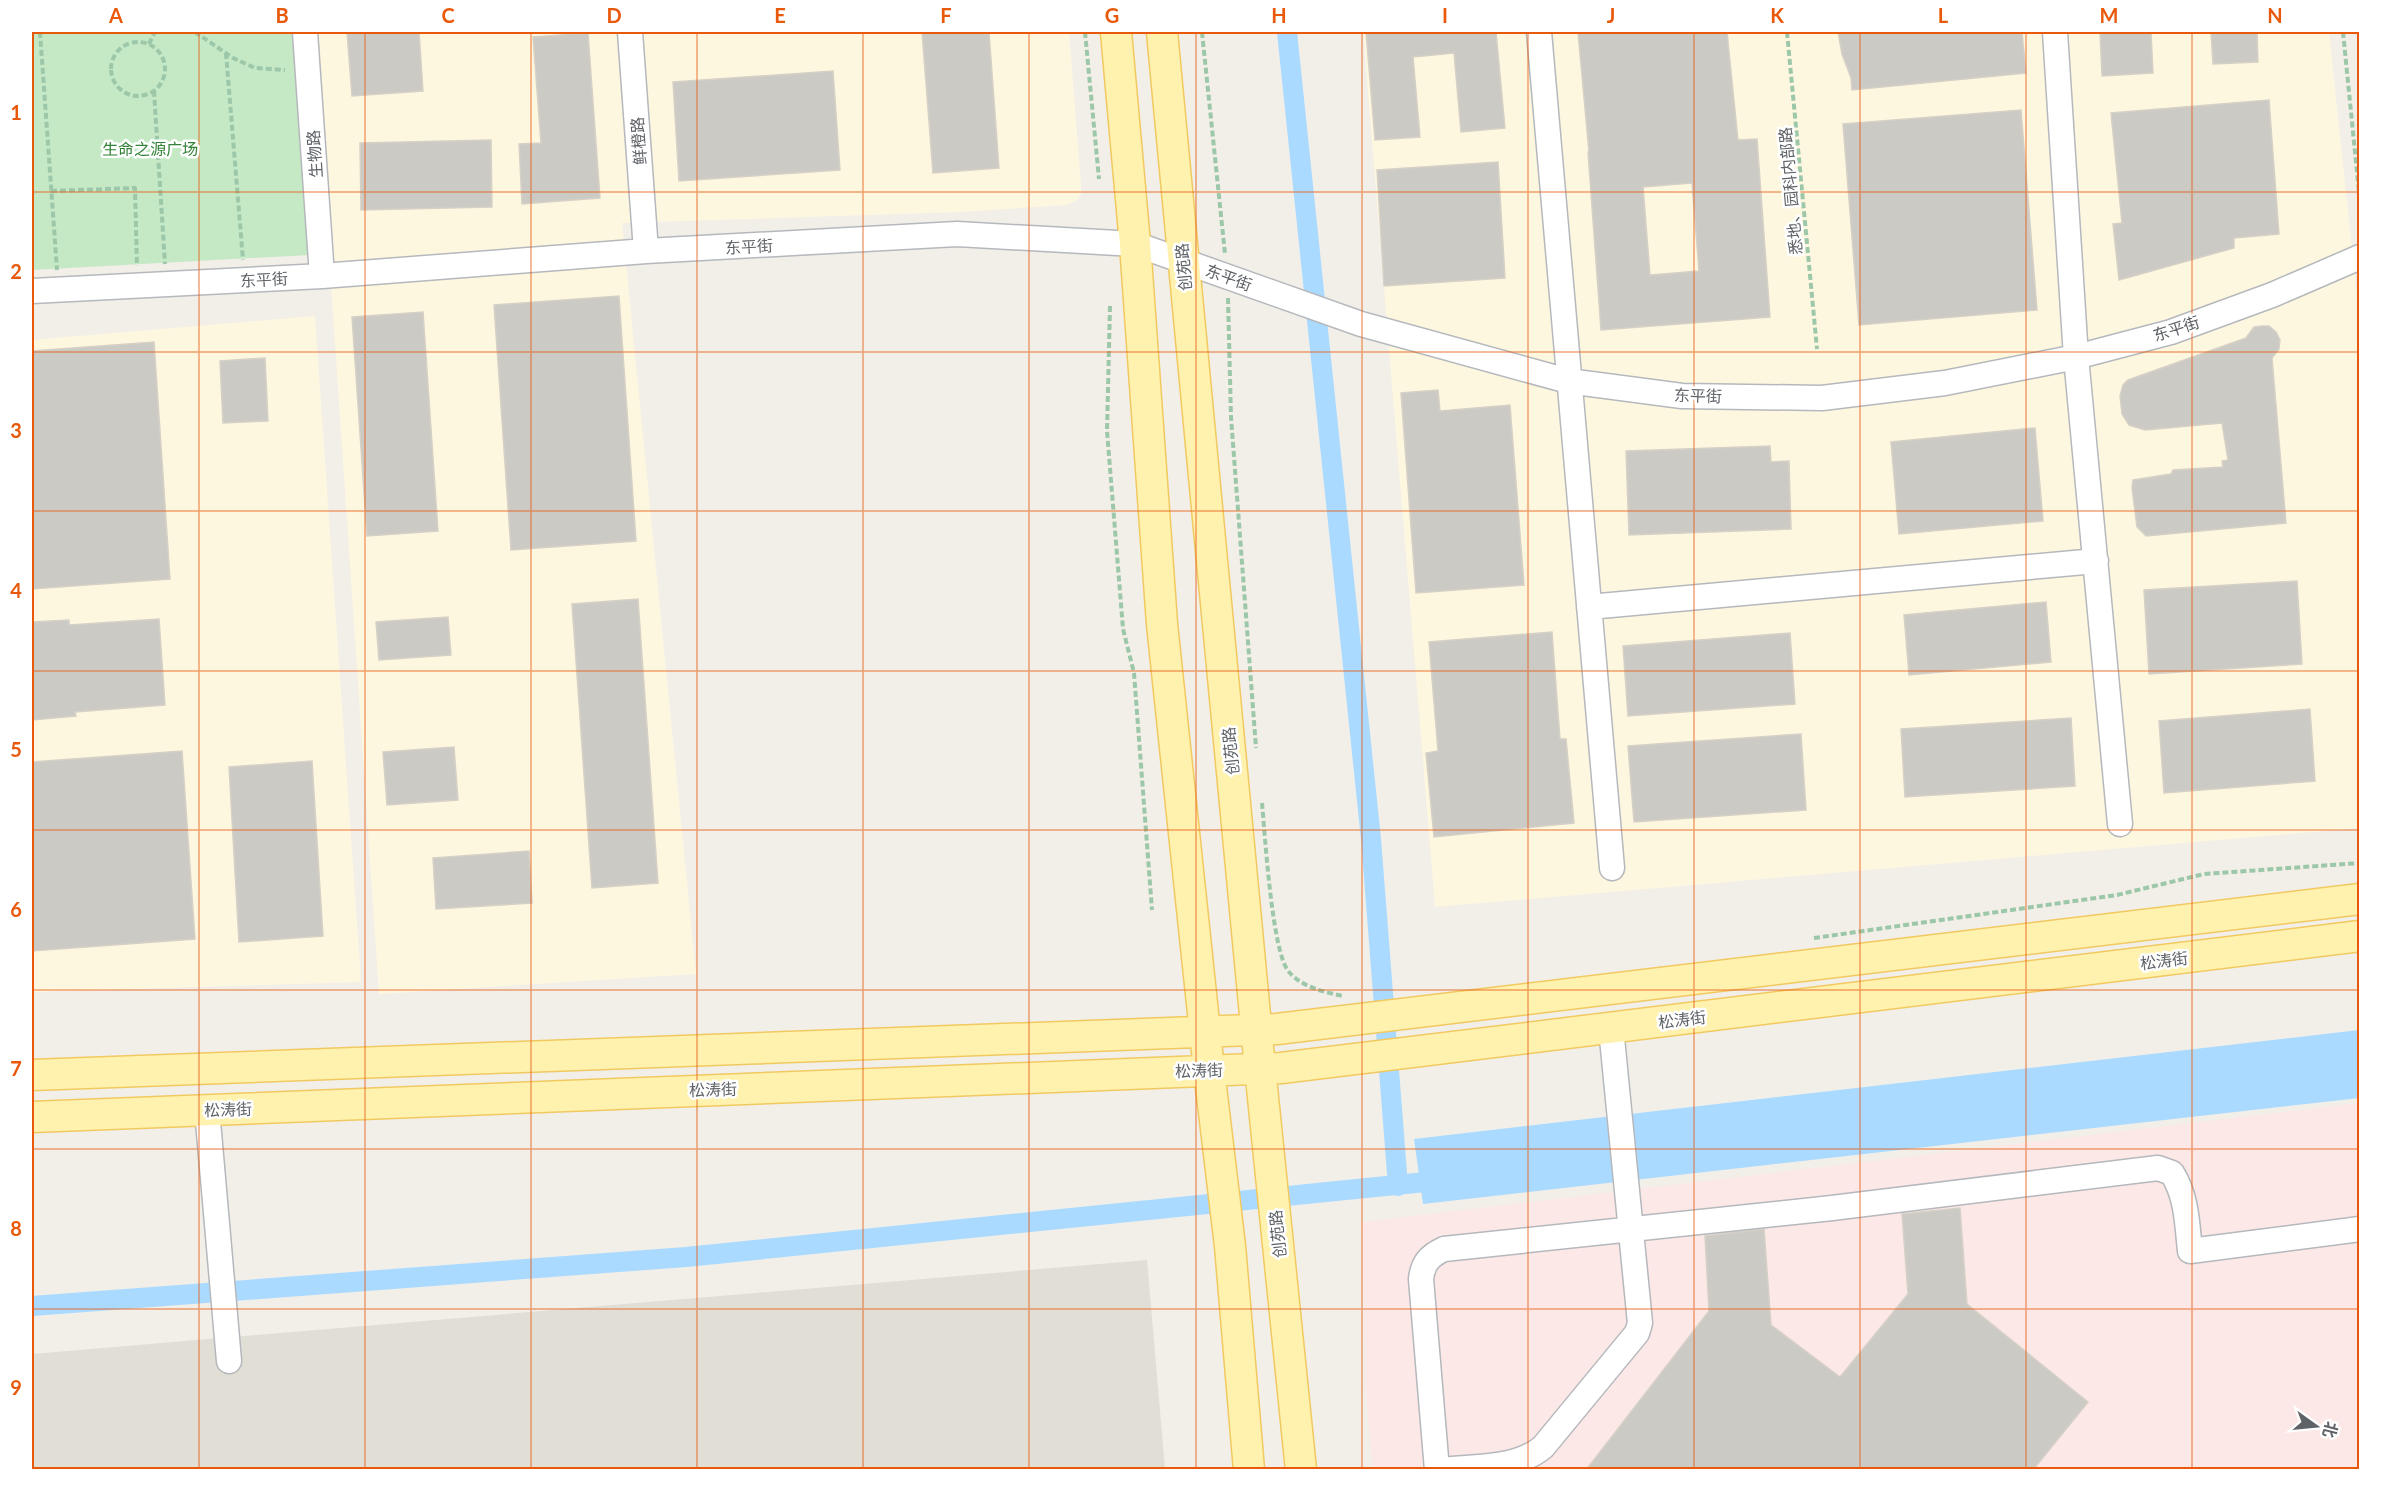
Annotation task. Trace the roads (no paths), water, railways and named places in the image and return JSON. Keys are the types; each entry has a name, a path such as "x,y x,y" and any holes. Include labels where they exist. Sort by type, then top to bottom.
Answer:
{"main road":[{"path":"1116,32 1135,244 1162,624 1230,1246 1250,1470"},
{"name":"创苑路","path":"1162,32 1260,1068 1301,1470"},
{"path":"32,1075 1257,1030 1344,1009 1407,1014 2360,899"},
{"name":"松涛街","path":"32,1117 1260,1068 1345,1060 2360,936"}],"street":[{"name":"生物路","path":"305,32 322,276"},
{"name":"鲜橙路","path":"630,32 646,251"},
{"path":"1539,32 1612,868"},
{"path":"2055,32 2076,357 2120,824"},
{"name":"东平街","path":"32,291 322,276 646,251 957,234 1135,244 1360,324 1568,381 1682,396 1822,398 1946,384 2076,357 2171,332 2272,295 2360,257"},
{"path":"1588,607 2096,561"},
{"path":"1443,1470 1517,1462 1534,1455 1638,1333 1640,1323 1611,1028"},
{"path":"207,1110 230,1361"},
{"path":"1437,1470 1420,1279 1422,1266 1431,1255 1444,1249 1832,1208 2158,1168 2172,1173 2180,1184 2185,1198 2190,1251 2360,1229"}],"water":[{"path":"2359,1030 2359,1098 1423,1204 1414,1139"}],"waterway":[{"path":"1287,32 1371,839 1398,1186"},
{"path":"32,1306 686,1257 1445,1180"}],"park label":[{"name":"生命之源广场","path":"150,148"}]}
